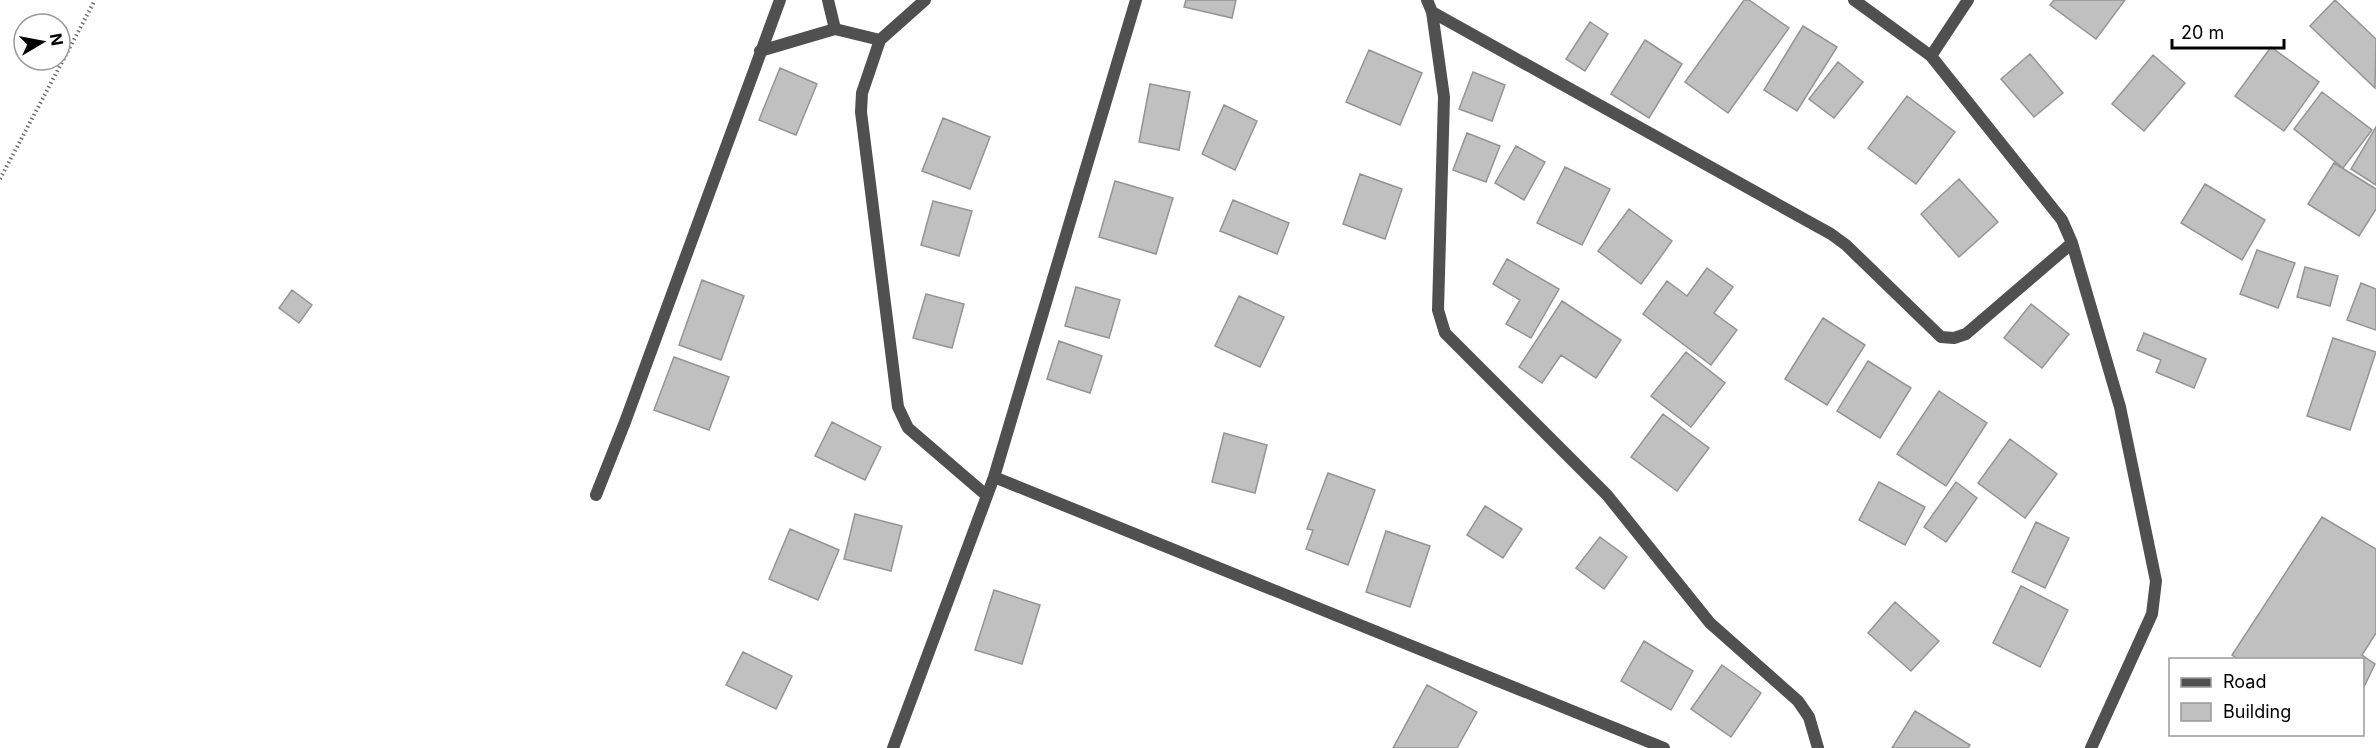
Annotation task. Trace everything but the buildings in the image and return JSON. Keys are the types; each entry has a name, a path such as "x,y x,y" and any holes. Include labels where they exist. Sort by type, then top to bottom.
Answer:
{"street":[{"path":"596,495 780,0"},
{"path":"828,0 835,29"},
{"path":"925,0 880,40 862,93 861,112 898,407 908,428 986,495"},
{"path":"893,748 994,477 1136,0"},
{"path":"1854,0 1931,56 2062,220 2072,243 2121,407 2156,580 2152,614 2091,748"},
{"path":"1931,56 1968,0"},
{"path":"1430,6 1831,234 1846,245 1941,336 1954,339 1966,334 2072,243"},
{"path":"1430,6 1444,97 1438,310 1445,333 1607,495 1710,623 1798,701 1809,717 1818,748"},
{"path":"760,51 835,29 880,40"},
{"path":"994,477 1664,748"}],"path":[{"path":"0,180 95,0"}]}
